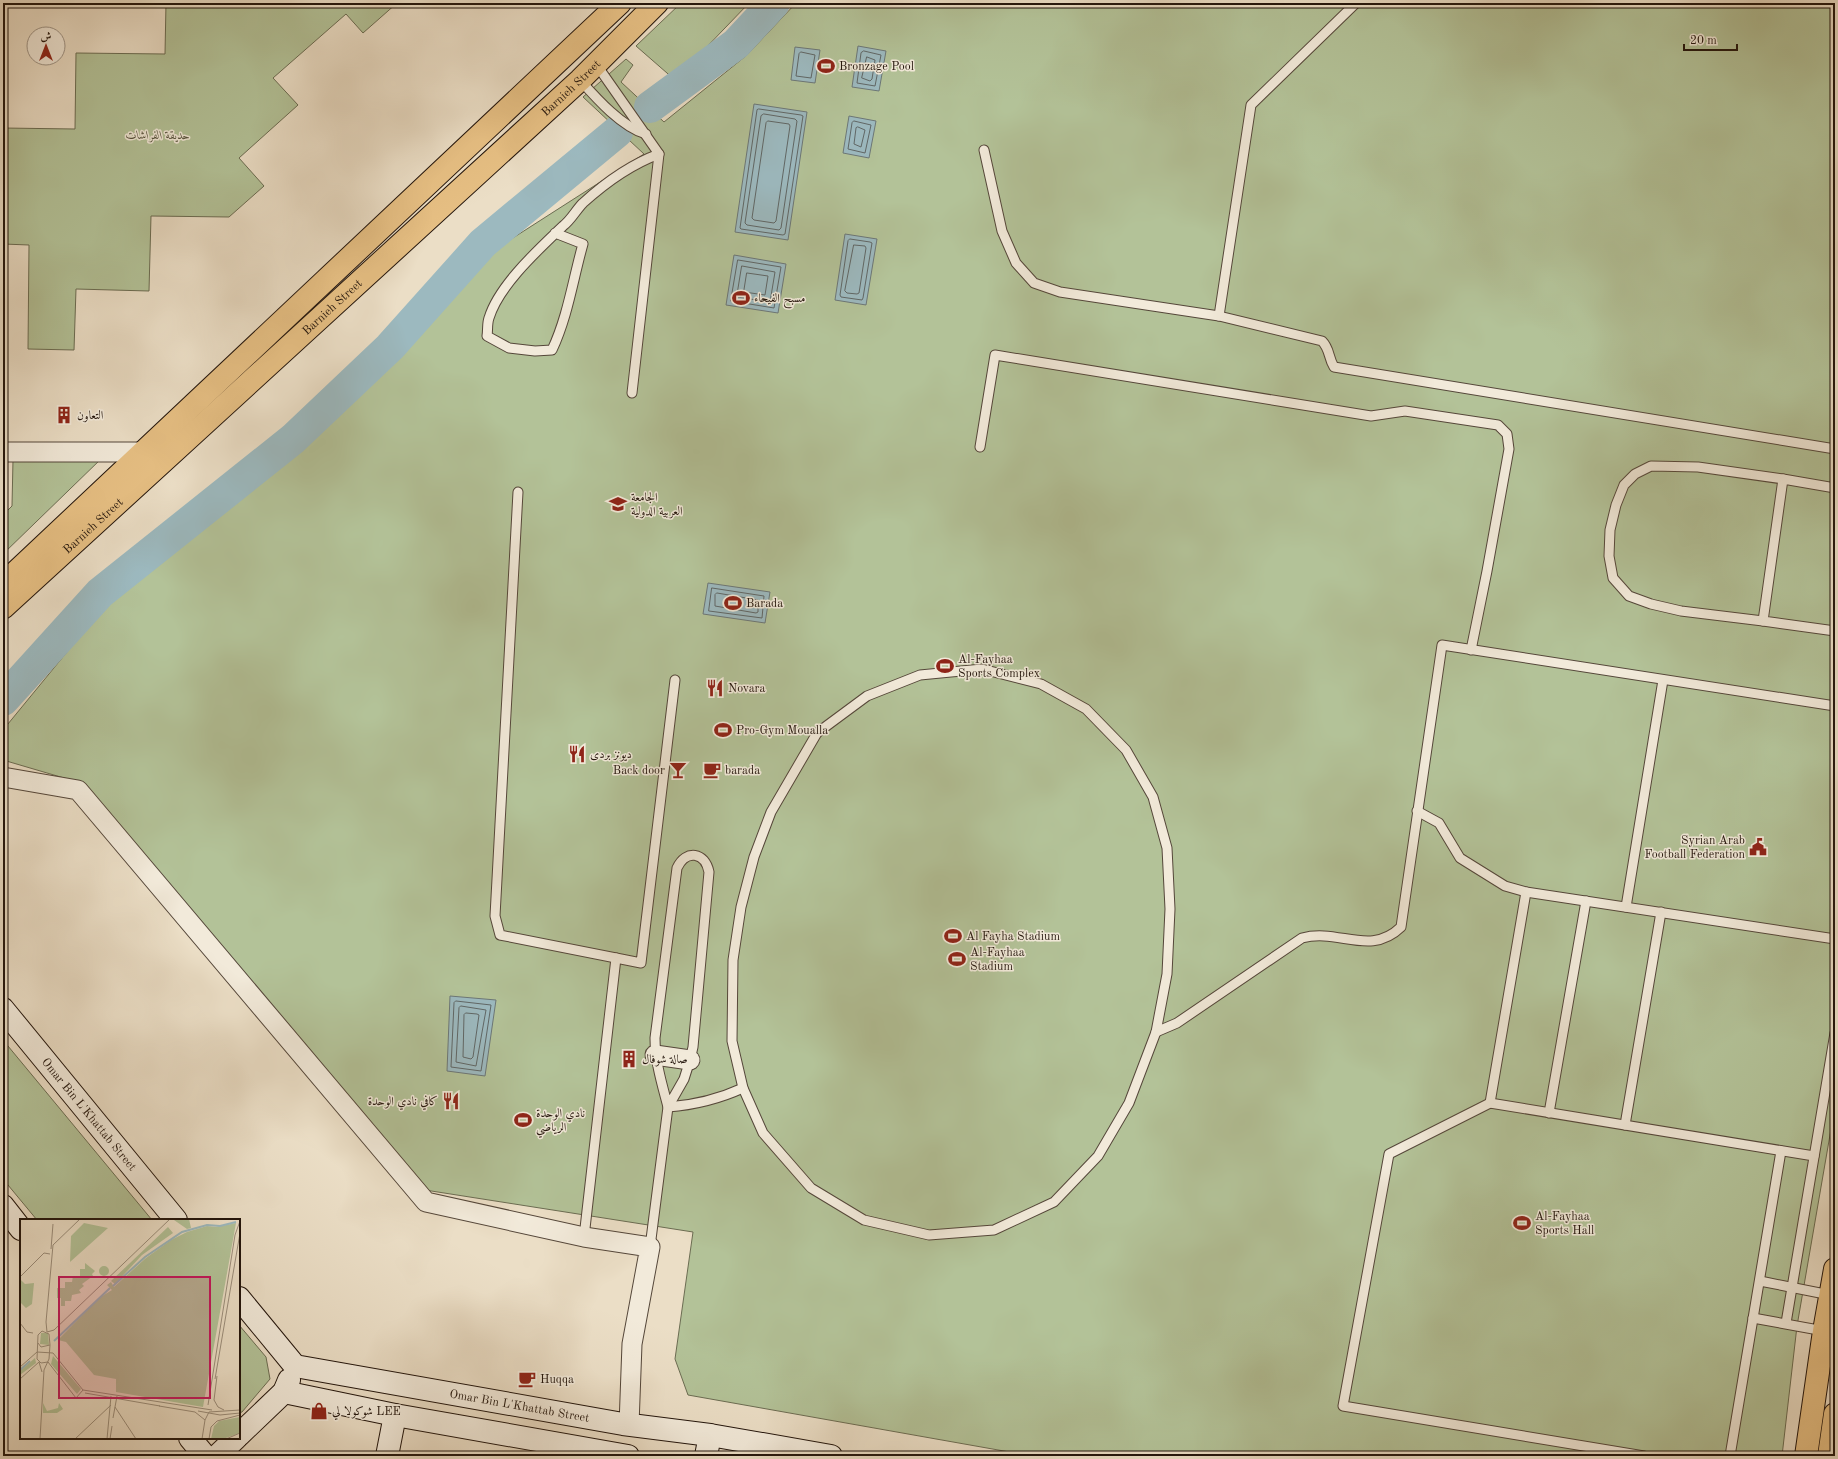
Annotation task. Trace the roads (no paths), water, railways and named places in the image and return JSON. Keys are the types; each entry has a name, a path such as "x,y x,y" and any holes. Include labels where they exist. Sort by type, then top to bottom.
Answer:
{"main road":[{"name":"Barnieh Street","path":"3,584 620,3"},
{"name":"Barnieh Street","path":"3,608 580,80 657,3"},
{"name":"Omar Bin L'Khattab Street","path":"3,1009 175,1219"},
{"path":"3,1206 20,1228"},
{"path":"1806,1456 1824,1331 1835,1270"},
{"path":"240,1299 295,1366 284,1392 240,1434"},
{"name":"Omar Bin L'Khattab Street","path":"295,1366 629,1425 708,1446 831,1456"},
{"path":"284,1392 395,1415 628,1456 629,1425"},
{"path":"1829,1456 1835,1414"},
{"path":"387,1456 395,1415"},
{"path":"191,1439 205,1456"},
{"path":"217,1456 235,1439"}],"street":[{"path":"3,452 143,452"},
{"path":"3,777 78,790 426,1202 584,1238 650,1247 632,1344 629,1425"},
{"path":"655,1055 690,1060"}],"lane":[{"path":"1219,316 1251,105 1356,3"},
{"path":"596,64 660,154 632,393"},
{"path":"580,80 624,123 635,130 646,134"},
{"path":"984,150 1002,231 1016,263 1034,283 1060,292 1219,316 1322,341 1328,348 1329,359 1334,367 1835,449"},
{"path":"556,233 583,244 575,282 565,310 560,332 552,350 535,351 508,348 487,336 489,318 501,294 541,246 565,225 582,204 644,160 660,154"},
{"path":"980,447 994,356 1371,416 1405,411 1498,424 1507,434 1509,449 1488,571 1471,650"},
{"path":"1835,488 1698,467 1651,466 1635,474 1624,485 1616,505 1610,530 1609,556 1613,578 1629,596 1651,604 1681,611 1835,631"},
{"path":"1763,621 1783,479"},
{"path":"518,492 495,916 500,935 641,963 675,680"},
{"path":"1156,1032 1177,1023 1302,938 1316,934 1365,941 1381,940 1392,936 1401,927 1442,645 1835,706"},
{"path":"982,669 1041,684 1086,709 1126,750 1153,797 1166,848 1170,908 1167,974 1156,1032 1129,1103 1098,1156 1054,1202 994,1230 928,1235 864,1220 811,1188 763,1133 743,1088 732,1041 733,960 741,907 754,857 771,812 817,733 867,696 920,675 982,669"},
{"path":"1626,907 1663,680"},
{"path":"1418,811 1439,823 1460,858 1505,886 1526,892 1835,939"},
{"path":"650,1247 668,1107 655,1055 655,1038 677,868 681,860 687,856 695,855 703,858 707,864 709,872 690,1060 684,1079 668,1107"},
{"path":"1490,1103 1526,892"},
{"path":"1549,1113 1586,901"},
{"path":"1625,1125 1661,912"},
{"path":"584,1238 616,958"},
{"path":"1786,1323 1835,1033"},
{"path":"668,1107 700,1104 743,1088"},
{"path":"1644,1456 1343,1406 1389,1154 1490,1103 1814,1156"},
{"path":"1730,1456 1781,1151"},
{"path":"1760,1281 1792,1286 1830,1295"},
{"path":"1753,1318 1824,1331"}],"water":[{"path":"858,46 886,51 879,91 852,87"},
{"path":"795,47 820,50 815,83 791,80"},
{"path":"754,104 807,112 788,240 735,232"},
{"path":"849,116 876,121 869,158 843,153"},
{"path":"845,234 877,239 866,305 835,300"},
{"path":"734,255 786,264 778,313 726,305"},
{"path":"708,583 770,592 765,623 703,614"},
{"path":"450,996 496,1000 485,1076 447,1071"}],"waterway":[{"path":"650,107 736,44 774,3"},
{"path":"3,700 100,593 293,439 390,347 483,243 617,132"}],"place":[{"name":"Bronzage Pool","path":"826,66"},
{"name":"مسبح الفيحاء","path":"741,298"},
{"name":"التعاون","path":"64,415"},
{"name":"الجامعة العربية الدولية","path":"618,504"},
{"name":"Barada","path":"733,603"},
{"name":"Al-Fayhaa Sports Complex","path":"945,666"},
{"name":"Novara","path":"715,688"},
{"name":"Pro-Gym Moualla","path":"723,730"},
{"name":"ديونز بردى","path":"577,754"},
{"name":"Back door","path":"678,770"},
{"name":"barada","path":"712,770"},
{"name":"Syrian Arab Football Federation","path":"1758,847"},
{"name":"Al Fayha Stadium","path":"953,936"},
{"name":"Al-Fayhaa Stadium","path":"957,959"},
{"name":"صالة شوفال","path":"629,1059"},
{"name":"كافي نادي الوحدة","path":"451,1101"},
{"name":"نادي الوحدة الرياضي","path":"523,1120"},
{"name":"Al-Fayhaa Sports Hall","path":"1522,1223"},
{"name":"Huqqa","path":"527,1379"},
{"name":"شوكولا لي LEE","path":"319,1411"}],"park label":[{"name":"حديقة الفراشات","path":"158,135"}]}
